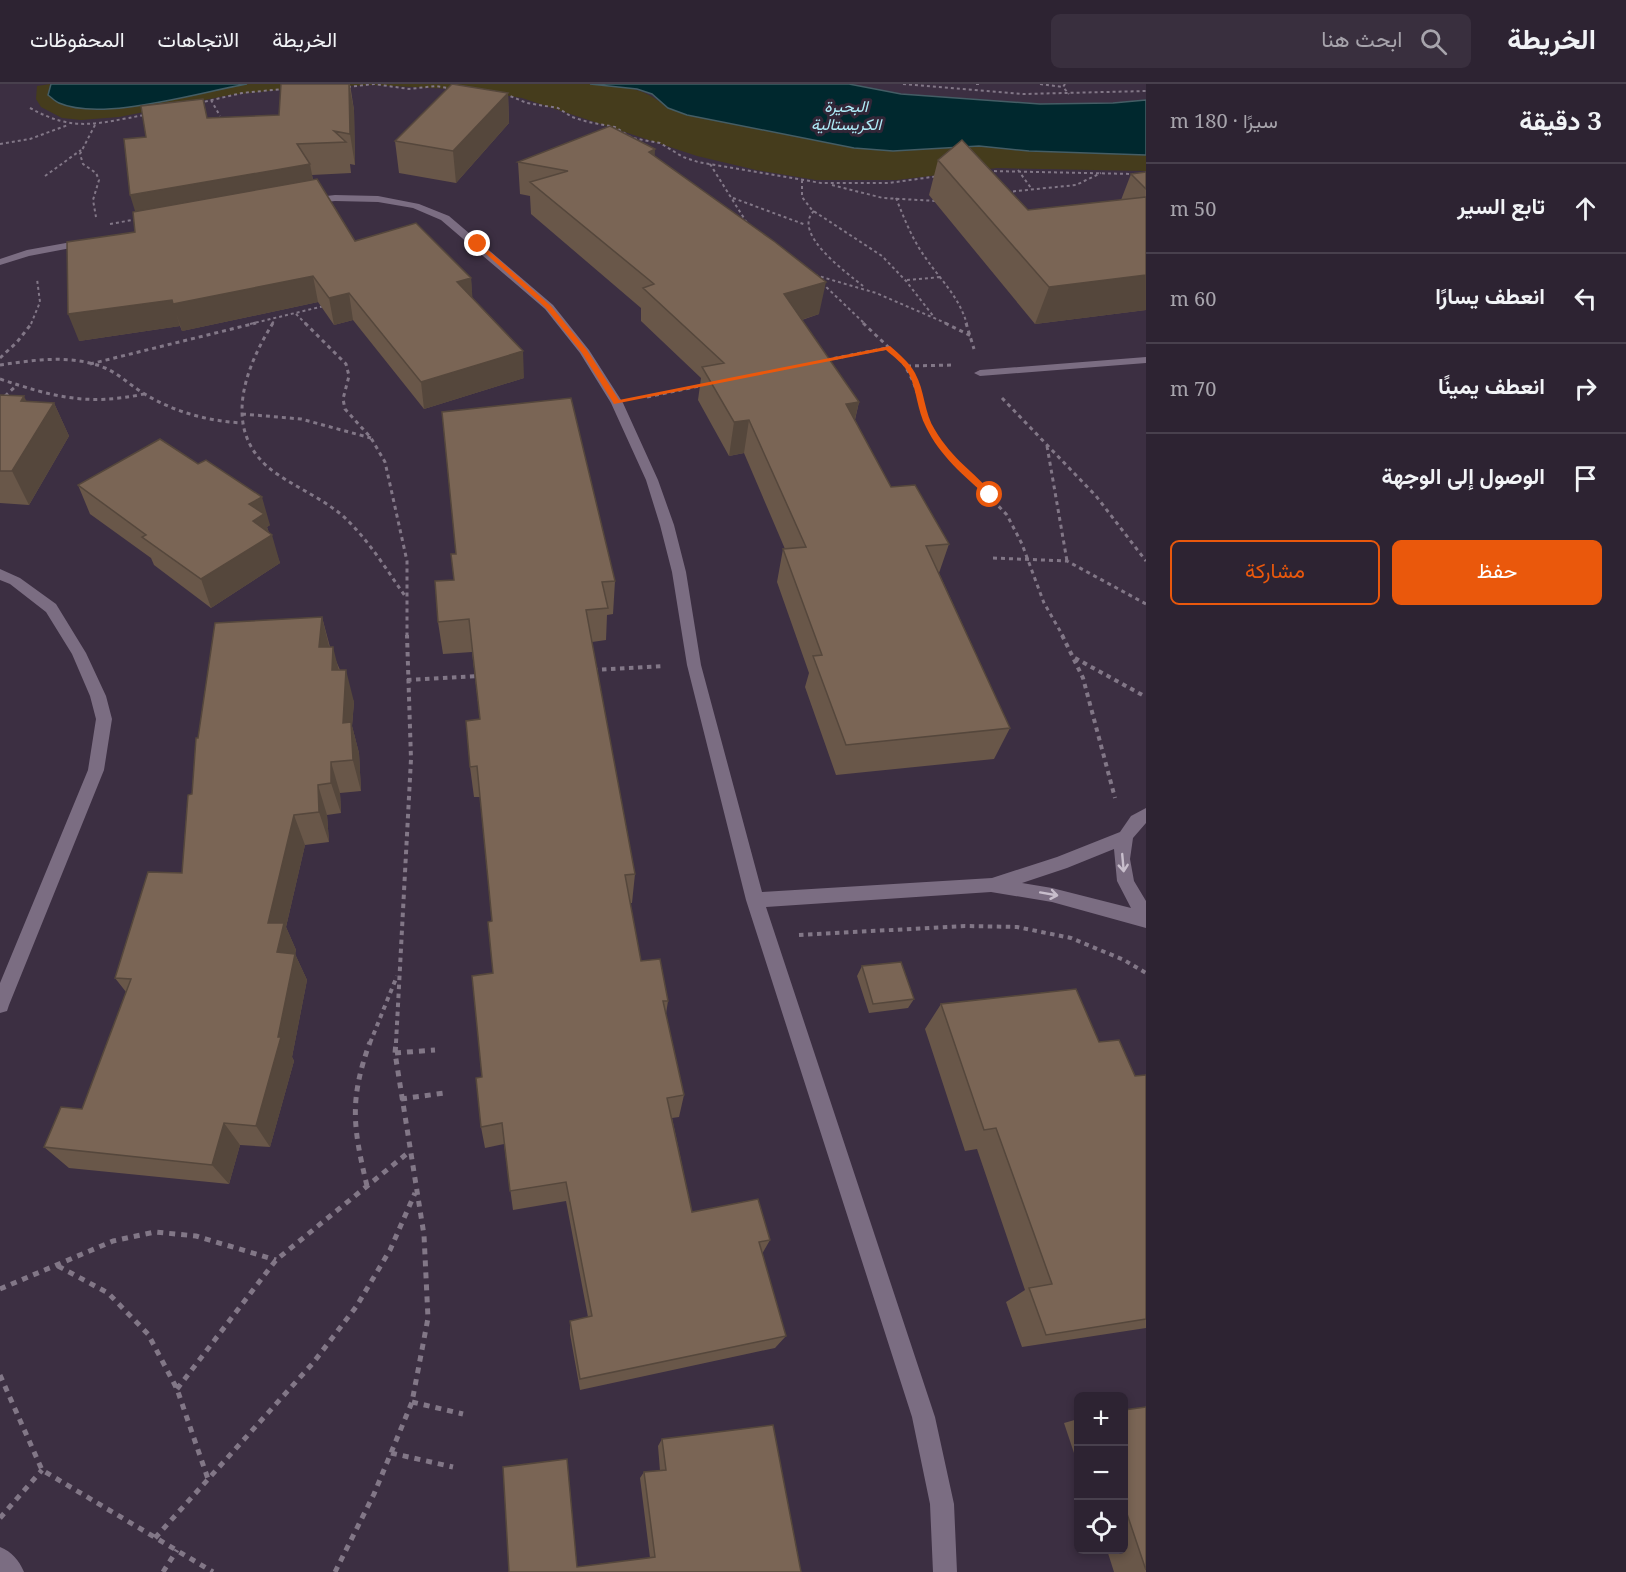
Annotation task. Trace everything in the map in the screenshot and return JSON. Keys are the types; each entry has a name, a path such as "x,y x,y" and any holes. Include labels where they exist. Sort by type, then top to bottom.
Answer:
{"street":[{"path":"291,205 335,198 378,199 416,206 445,218 549,307 585,352 617,403 652,480 667,525 679,573 694,665 756,900 934,1454 946,1532 945,1572"},
{"path":"0,262 101,233"},
{"path":"979,369 1146,360"},
{"path":"0,574 15,581 51,608 79,653 98,696 104,719 96,770 0,1005"},
{"path":"991,885 1061,863 1124,837 1140,818 1146,815"},
{"path":"1124,837 1120,863 1130,892 1146,915"},
{"path":"756,900 991,885 1052,895 1146,920"},
{"path":"0,1559 12,1572"}],"path":[{"path":"344,88 383,84 409,89 436,86 458,90"},
{"path":"903,84 1000,93 1069,94 1146,91"},
{"path":"976,84 981,84"},
{"path":"1040,84 1064,85 1069,94"},
{"path":"200,103 242,93 288,89"},
{"path":"500,92 527,103 558,108 572,117 588,122 615,127 632,138 660,143 684,157 710,164 829,184 889,183 941,176"},
{"path":"211,100 220,116"},
{"path":"30,108 49,120 69,125 95,124 154,113"},
{"path":"95,124 83,148 81,159 96,173 99,180 93,200 101,233"},
{"path":"0,144 30,139 69,125"},
{"path":"45,176 83,148"},
{"path":"710,164 751,230"},
{"path":"1017,170 1031,188"},
{"path":"980,171 1134,174"},
{"path":"1003,193 1076,184 1101,173"},
{"path":"802,180 800,190 804,201 814,211 873,249 906,280 934,317"},
{"path":"829,184 848,192 938,201"},
{"path":"732,198 806,225 820,248 865,288"},
{"path":"896,198 909,230 924,256 961,304 979,369 1047,445 1097,495 1129,534 1146,561"},
{"path":"806,225 807,218 814,211"},
{"path":"730,213 741,213"},
{"path":"0,358 32,325 40,306 41,288 33,271"},
{"path":"971,336 907,303 865,288 808,274 835,295 913,374 921,407 935,436 958,466 1001,506 1009,518 1028,560 1044,605 1075,658 1087,686 1124,837"},
{"path":"906,280 941,277"},
{"path":"90,364 329,305"},
{"path":"296,314 346,364 349,376 343,399 345,410 371,438 384,462 392,488 407,561 407,680 411,759 395,1053 424,1235 428,1318 412,1402 374,1494 335,1572"},
{"path":"276,319 263,338 244,381 242,414 250,447 276,474 323,500 345,518 406,598"},
{"path":"817,362 887,348"},
{"path":"0,365 34,360 64,360 90,364 117,374 145,394 190,416 220,422 243,423"},
{"path":"906,366 979,369"},
{"path":"0,379 76,402 99,402 145,394"},
{"path":"617,403 711,384"},
{"path":"5,396 17,385"},
{"path":"242,414 301,419 371,438"},
{"path":"1047,445 1067,561"},
{"path":"993,558 1067,561 1146,604"},
{"path":"1075,658 1146,697"},
{"path":"591,670 694,665"},
{"path":"407,680 487,676"},
{"path":"769,936 965,926 1017,927 1071,938 1124,960 1146,974"},
{"path":"368,1186 355,1131 359,1076 398,974"},
{"path":"395,1053 435,1050"},
{"path":"401,1099 444,1093"},
{"path":"177,1389 276,1260 409,1152"},
{"path":"155,1538 313,1363 356,1307 390,1250 416,1192"},
{"path":"0,1289 58,1266 95,1246 131,1236 167,1232 202,1236 276,1260"},
{"path":"58,1266 108,1293 148,1334 177,1389 208,1480"},
{"path":"0,1375 42,1470 213,1572"},
{"path":"412,1402 463,1414"},
{"path":"392,1453 453,1467"},
{"path":"0,1518 42,1470"},
{"path":"163,1572 177,1550"}],"sand":[{"path":"50,84 48,95 165,100 247,84 590,84 631,88 649,95 668,108 854,148 893,151 980,146 1029,151 1146,155 1146,171 997,168 897,180 816,180 756,170 697,156 522,98 472,90 372,85 299,88 230,95 119,117 81,120 62,118 41,107 36,99 37,86"}],"water":[{"path":"51,84 247,84 152,104 100,109 77,108 58,102 48,95"},
{"name":"البحيرة الكريستالية","path":"590,84 849,84 901,94 1040,104 1146,100 1146,155 1029,151 979,146 893,151 854,148 687,115 668,108 652,94 637,89"}],"building":[{"path":"281,84 349,84 350,134 334,131 346,142 297,144 310,164 130,195 124,139 146,137 141,106 203,99 207,118 279,115"},
{"path":"452,84 508,93 453,151 395,141"},
{"path":"610,126 655,149 649,152 775,242 826,282 784,294 859,402 846,404 891,487 915,485 949,544 926,546 1010,728 846,745 813,656 822,655 783,549 806,547 749,420 734,422 702,367 724,363 643,288 654,284 530,182 568,171 518,162"},
{"path":"962,140 1028,210 1146,197 1146,275 1049,287 938,160"},
{"path":"1146,172 1146,189 1131,174"},
{"path":"317,179 355,241 416,223 471,278 457,282 523,351 421,382 349,293 329,298 313,276 173,304 172,300 68,314 67,242 135,232 133,212"},
{"path":"0,395 24,396 21,401 54,403 12,471 0,471"},
{"path":"571,398 615,581 602,582 608,608 586,610 635,874 625,875 641,961 660,959 668,1001 663,1001 684,1095 667,1098 692,1212 758,1199 770,1240 759,1242 786,1336 580,1379 570,1321 592,1316 566,1182 510,1191 502,1123 481,1127 476,1078 482,1077 472,976 493,973 488,922 492,921 477,766 470,767 466,721 480,719 469,619 438,622 435,581 454,580 451,554 456,554 442,412"},
{"path":"160,439 198,464 206,460 262,497 249,504 264,514 253,521 272,535 201,579 142,537 146,535 78,485"},
{"path":"322,617 319,647 333,647 332,670 346,670 343,723 351,722 353,760 331,762 331,783 318,785 319,812 294,815 268,923 284,923 277,952 295,954 278,1037 281,1037 256,1126 224,1123 212,1165 44,1147 61,1107 82,1109 131,979 115,978 148,872 182,873 188,795 192,794 196,738 198,738 215,623"},
{"path":"901,962 914,999 873,1004 862,966"},
{"path":"1076,989 1099,1042 1119,1040 1135,1076 1146,1075 1146,1319 1046,1335 1029,1288 1052,1284 996,1128 984,1130 941,1004"},
{"path":"1146,1407 1146,1570 1128,1517 1128,1409"},
{"path":"773,1425 801,1572 509,1572 503,1467 567,1459 577,1567 655,1557 644,1472 666,1470 662,1439"}],"route":[{"path":"478,244 549,307 585,352 617,403 887,348 902,360 913,374 921,407 929,427 941,446 958,466 990,495"}]}
